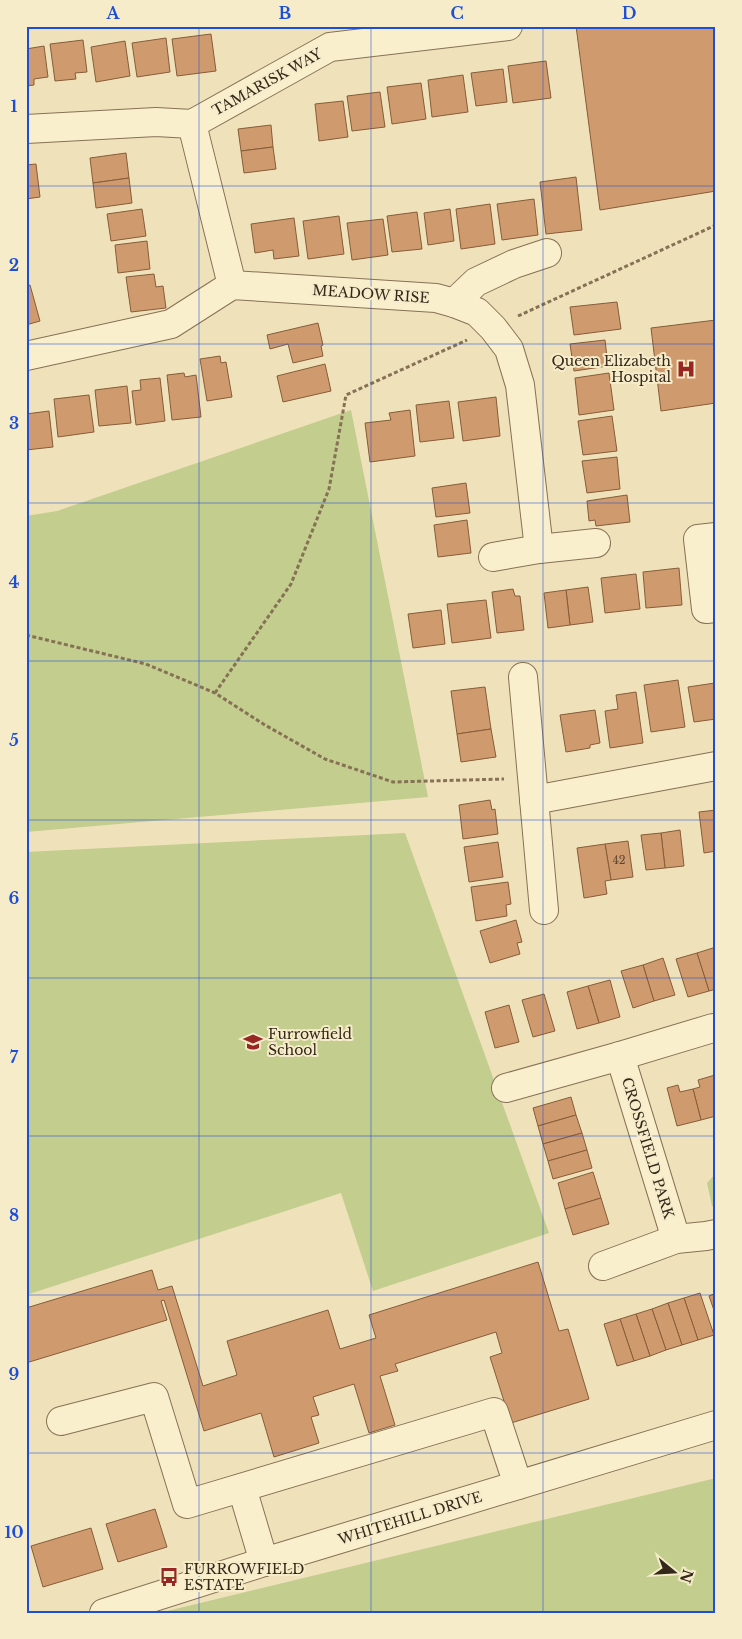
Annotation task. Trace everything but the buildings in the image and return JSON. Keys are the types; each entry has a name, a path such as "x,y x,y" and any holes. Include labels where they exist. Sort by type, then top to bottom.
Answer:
{"street":[{"name":"TAMARISK WAY","path":"192,124 330,47 508,26"},
{"path":"26,129 156,122 192,124 232,285 171,324 26,356"},
{"path":"454,303 476,282 514,264 547,253"},
{"name":"MEADOW RISE","path":"232,285 436,298 477,312 493,328 509,349 520,385 539,549"},
{"path":"716,537 698,539 706,609 716,608"},
{"path":"492,557 539,549 596,543"},
{"path":"523,677 544,910"},
{"path":"533,789 716,766"},
{"path":"506,1088 713,1028"},
{"name":"CROSSFIELD PARK","path":"620,1056 676,1239"},
{"path":"603,1266 676,1239 716,1234"},
{"path":"61,1421 154,1397 187,1504 494,1412 518,1485"},
{"name":"WHITEHILL DRIVE","path":"104,1613 264,1562 716,1425"},
{"path":"242,1488 264,1562"}],"path":[{"path":"214,694 291,584 329,489 346,395 716,225"},
{"path":"26,635 146,664 214,694 325,759 393,782 533,789"}],"green space":[{"path":"351,410 428,797 26,832 26,516 57,511"},
{"path":"405,833 549,1233 373,1291 341,1193 26,1295 26,852"},
{"path":"716,1173 716,1207 712,1206 707,1183"},
{"path":"716,1478 716,1613 159,1613"}],"place":[{"name":"Queen Elizabeth Hospital","path":"686,369"},
{"name":"Furrowfield School","path":"253,1042"},
{"name":"FURROWFIELD ESTATE","path":"169,1577"}]}
